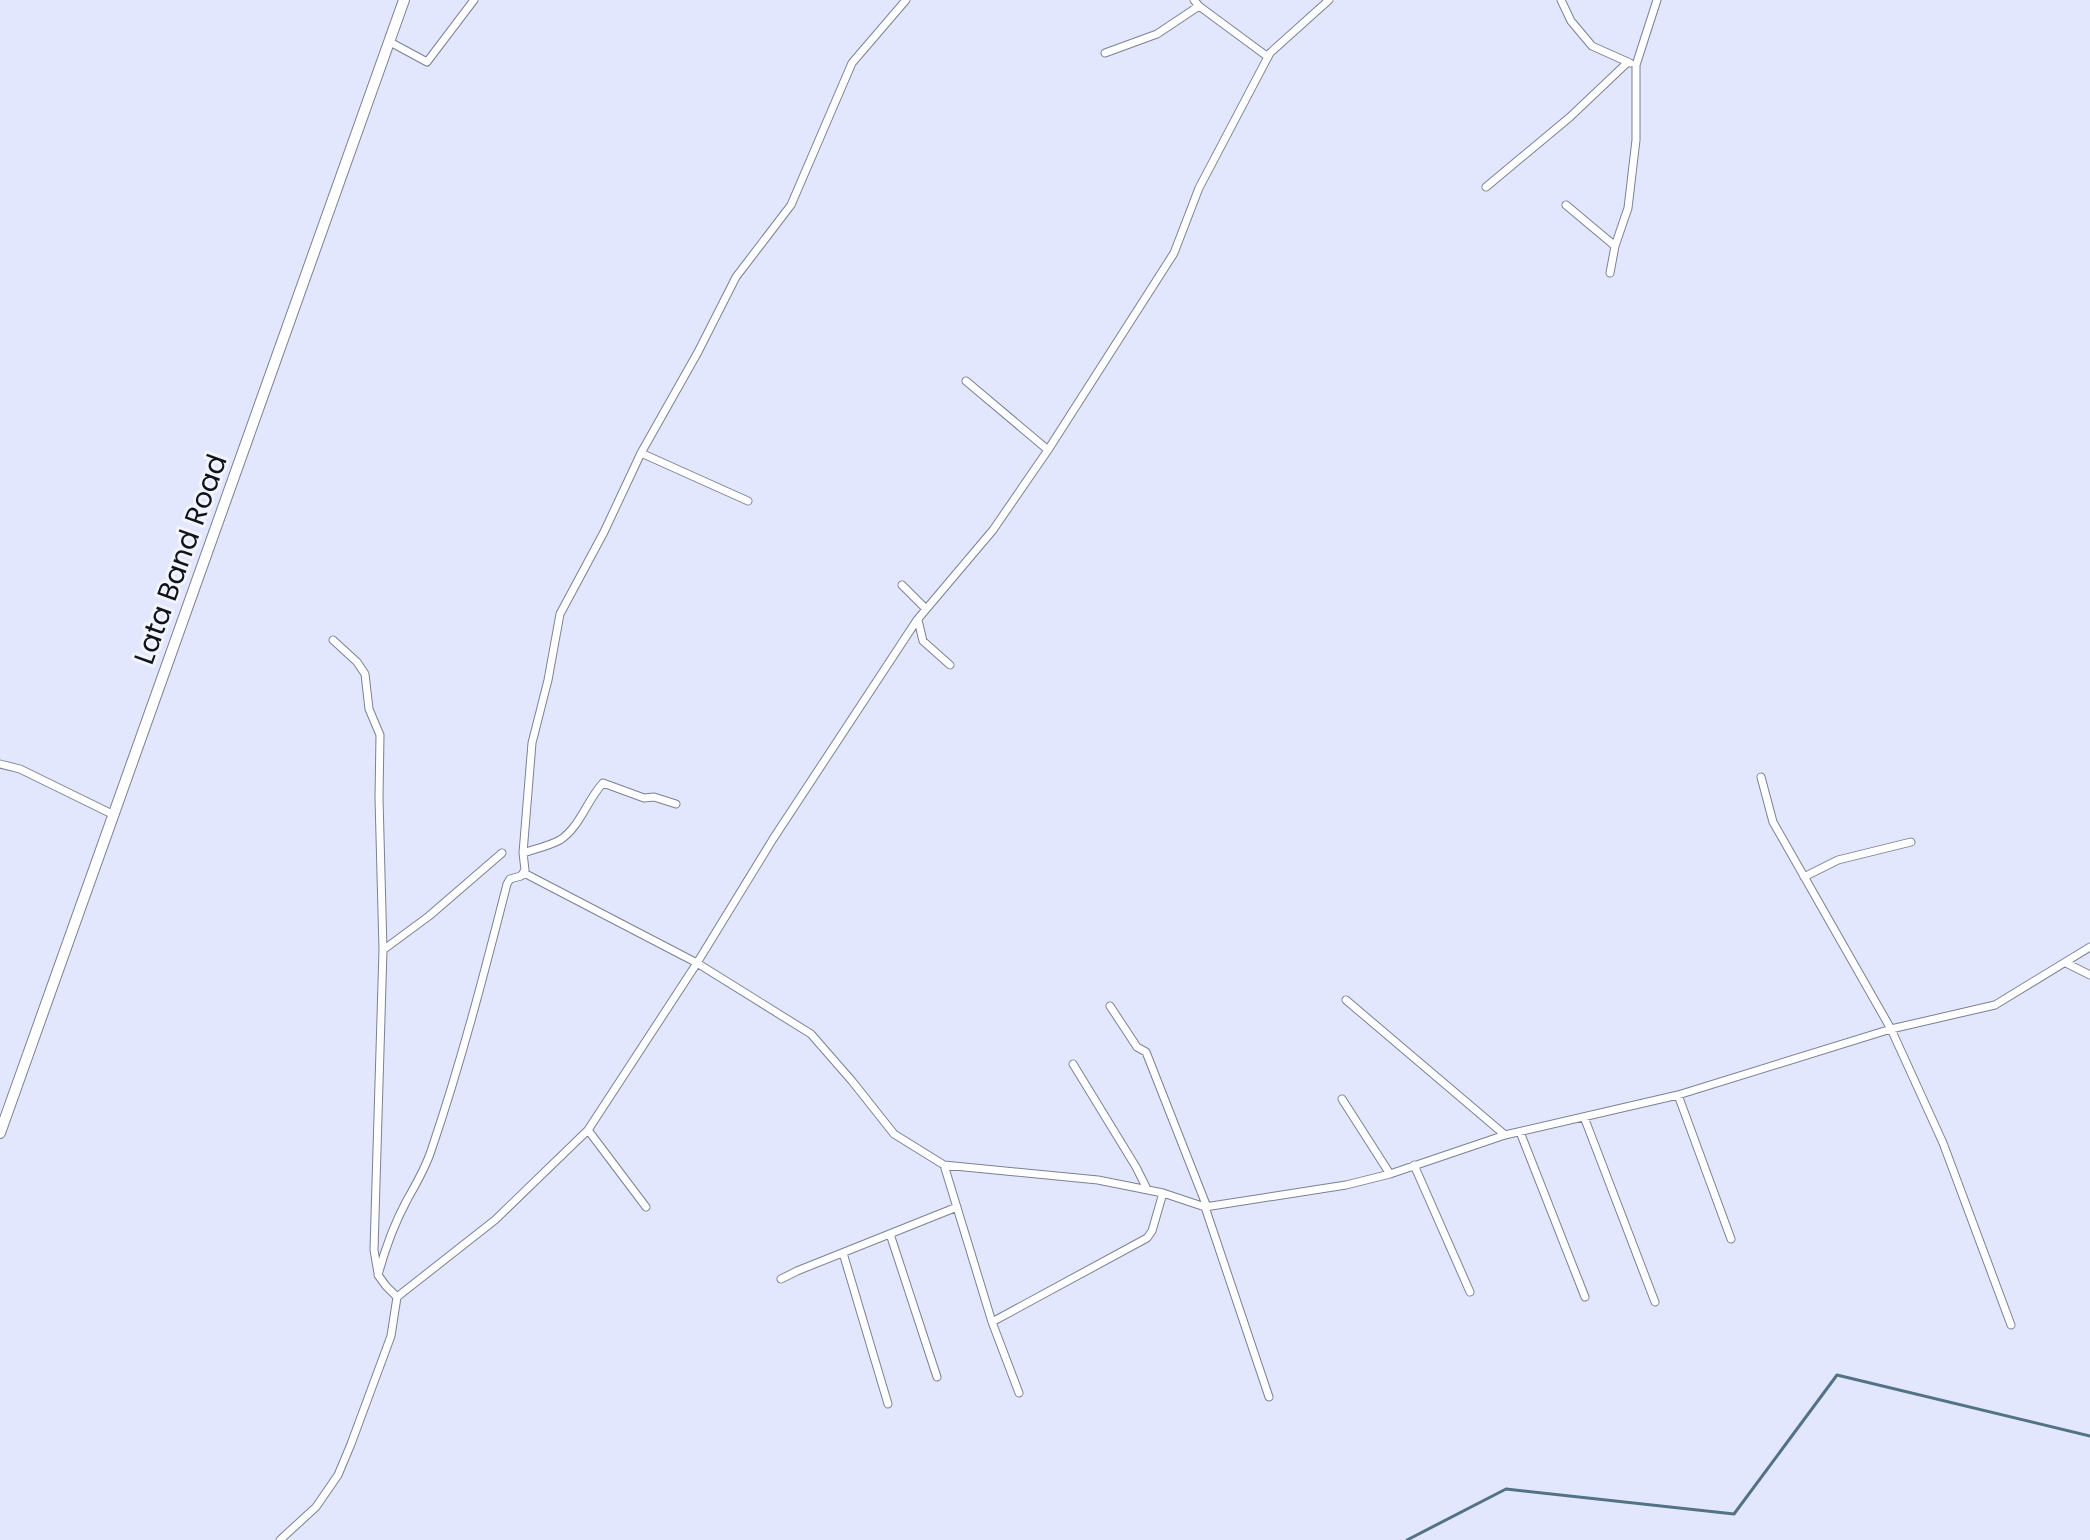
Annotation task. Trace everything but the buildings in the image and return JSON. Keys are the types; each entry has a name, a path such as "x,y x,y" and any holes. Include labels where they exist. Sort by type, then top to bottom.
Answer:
{"main road":[{"name":"Lata Band Road","path":"0,1133 404,0"}],"street":[{"path":"390,42 427,62 474,0"},
{"path":"524,873 532,743 560,614 604,532 641,453 736,277 791,205 852,63 906,0"},
{"path":"280,1540 316,1507 338,1475 391,1336 397,1297 495,1220 588,1130 917,620 993,530 1174,253 1199,188 1268,57 1329,0"},
{"path":"1561,0 1571,21 1592,46 1632,63"},
{"path":"1610,273 1628,208 1636,140 1632,63 1657,0"},
{"path":"1105,53 1157,34 1196,3 1268,57"},
{"path":"1486,187 1632,63"},
{"path":"1566,205 1615,246"},
{"path":"966,381 1048,450"},
{"path":"641,453 748,501"},
{"path":"902,585 926,609"},
{"path":"917,620 923,641 950,665"},
{"path":"333,640 365,674 369,709 380,735 383,950 374,1250 378,1275 397,1297"},
{"path":"0,764 20,769 114,815"},
{"path":"1761,777 1773,822 1891,1029 1943,1143 2011,1325"},
{"path":"523,853 563,838 603,783 644,798 654,797 676,804"},
{"path":"1804,877 1838,860 1911,842"},
{"path":"383,950 429,916 502,853"},
{"path":"524,873 697,963 811,1034 894,1134 944,1165 1098,1180 1147,1189 1206,1207 1346,1185 1390,1174 1505,1135 1678,1095 1891,1029 1995,1005 2090,947"},
{"path":"378,1275 385,1248 422,1176 432,1149 467,1037 507,884 510,879 524,873"},
{"path":"2066,963 2090,975"},
{"path":"1346,1000 1505,1135"},
{"path":"1110,1006 1137,1047 1146,1052 1206,1207 1269,1397"},
{"path":"1073,1064 1147,1189"},
{"path":"1678,1095 1731,1239"},
{"path":"1342,1099 1390,1174"},
{"path":"1584,1117 1655,1302"},
{"path":"588,1130 646,1207"},
{"path":"1520,1132 1585,1297"},
{"path":"944,1165 992,1322 1019,1393"},
{"path":"1414,1165 1470,1292"},
{"path":"992,1322 1147,1238 1163,1193"},
{"path":"781,1279 957,1207"},
{"path":"890,1234 937,1377"},
{"path":"843,1253 888,1404"}],"waterway":[{"path":"1407,1540 1506,1489 1734,1514 1837,1375 2090,1436"}]}
